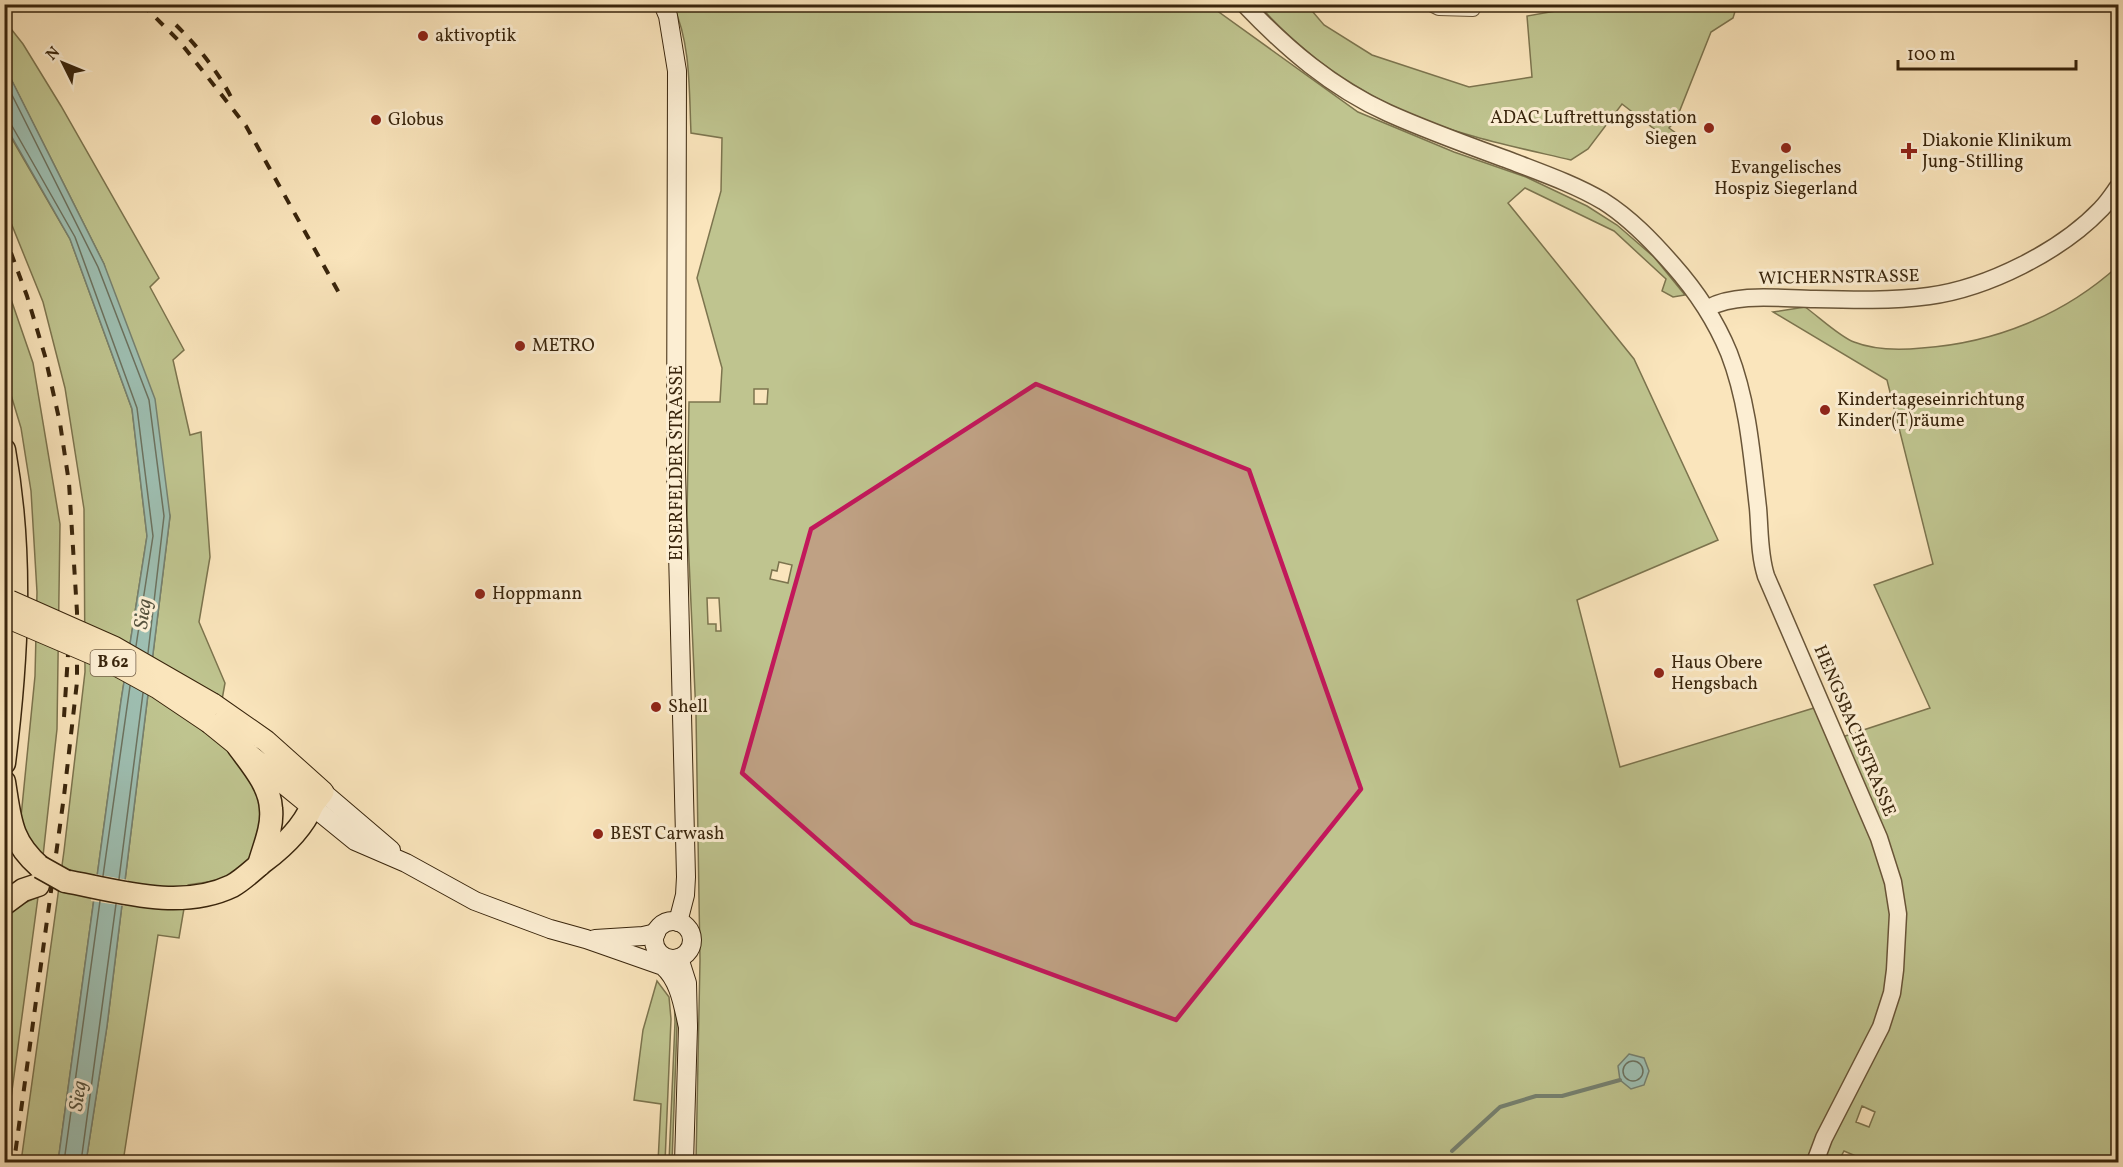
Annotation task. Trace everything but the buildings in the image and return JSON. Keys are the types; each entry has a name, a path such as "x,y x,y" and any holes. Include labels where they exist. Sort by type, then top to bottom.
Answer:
{"highway":[{"path":"4,450 13,512 16,615 15,669 4,763"},
{"name":"B 62","path":"238,746 259,776 268,793 272,810 260,865"},
{"path":"4,782 12,829 39,876"},
{"path":"39,876 161,899 207,895 233,886 260,865 289,821 317,799"},
{"path":"4,904 39,876"}],"main road":[{"name":"EISERFELDER STRASSE","path":"663,4 668,16 677,71 676,470 686,868 685,895 678,922"},
{"name":"B 62","path":"4,599 114,647 211,713 238,746 317,799"},
{"name":"B 62","path":"4,616 105,659 266,741 317,799"},
{"path":"317,799 356,841 406,863 475,901 550,929 663,966 669,972 679,991 688,1027"},
{"path":"678,922 687,927 692,937 690,947 679,958 674,959 662,955 656,940 662,925 678,922"},
{"path":"586,939 643,936 656,940"},
{"path":"679,958 687,983 684,1162"}],"street":[{"name":"HENGSBACHSTRASSE","path":"1244,4 1316,71 1361,99 1387,113 1456,141 1559,179 1603,201 1637,226 1693,287 1708,308 1732,361 1747,415 1761,559 1766,576 1879,838 1893,882 1898,914 1892,993 1881,1027 1824,1137 1815,1162"},
{"path":"1431,4 1439,8 1473,9"},
{"name":"WICHERNSTRASSE","path":"1708,308 1731,300 1777,298 1894,300 1948,292 1990,279 2055,246 2101,209 2118,187"}],"highlighted area":[{"path":"1036,384 1249,470 1361,789 1176,1020 912,923 742,773 811,529"}],"green space":[{"path":"673,5 1209,5 1358,112 1454,152 1526,177 1587,206 1617,225 1654,257 1685,295 1673,297 1662,291 1666,279 1614,231 1525,188 1508,203 1634,359 1718,540 1577,600 1620,767 1814,708 1833,740 1930,708 1874,585 1933,564 1887,380 1773,312 1805,307 1848,339 1870,347 1905,349 1949,345 2002,333 2027,324 2075,299 2118,266 2118,1162 1856,1162 1858,1157 1844,1151 1838,1162 696,1162 700,960 696,715 687,515 689,402 720,402 722,368 697,278 721,191 722,138 691,133 688,68 679,20","holes":["754,389 768,389 767,404 754,404","779,562 792,565 788,583 770,579 772,570 777,571","707,598 719,598 721,631 716,631 716,624 708,624","1862,1106 1875,1112 1869,1127 1856,1122"]},
{"path":"1259,5 1307,5 1324,25 1372,55 1469,87 1532,77 1527,16 1561,10 1569,5 1737,5 1733,18 1711,32 1676,120 1669,128 1680,136 1675,145 1622,104 1588,149 1571,160 1439,126 1382,101 1328,68 1280,27"},
{"path":"4,20 23,44 61,106 159,278 150,287 184,350 173,360 190,435 201,432 210,557 199,622 225,683 215,739 247,768 263,799 257,850 240,869 221,880 188,885 179,938 158,935 123,1162 86,1162 107,1026 170,516 104,264 5,69"},
{"path":"4,125 70,239 132,409 147,536 121,701 58,1162 21,1162 64,851 85,672 84,509 65,388 43,302 5,208"},
{"path":"4,279 33,363 60,524 57,729 43,856 20,827 35,676 37,592 31,491 21,428 5,375"},
{"path":"38,897 5,1143 5,919 17,906"},
{"path":"657,981 669,997 671,1019 665,1162 658,1162 661,1104 634,1100 643,1030"},
{"path":"674,994 677,1005 677,1025 672,1162 669,1162 675,1022"}],"water":[{"name":"Sieg","path":"4,69 104,264 155,399 170,516 107,1026 86,1162 58,1162 121,701 147,536 132,409 70,239 5,125"},
{"path":"1629,1054 1644,1058 1649,1071 1644,1085 1631,1089 1620,1080 1618,1066"}],"pier":[{"path":"95,874 128,880 125,906 91,901"}],"waterway":[{"path":"1452,1151 1500,1107 1536,1096 1562,1096 1620,1080"}],"railway":[{"path":"142,4 180,42 246,126 339,293"},
{"path":"176,25 207,60 232,99"},
{"path":"4,234 27,296 45,356 60,423 69,483 77,612 77,682 64,796 14,1162"},
{"path":"64,717 68,655"}],"place":[{"name":"aktivoptik","path":"423,36"},
{"name":"Globus","path":"376,120"},
{"name":"ADAC Luftrettungsstation Siegen","path":"1709,128"},
{"name":"Evangelisches Hospiz Siegerland","path":"1786,148"},
{"name":"Diakonie Klinikum Jung-Stilling","path":"1909,151"},
{"name":"METRO","path":"520,346"},
{"name":"Kindertageseinrichtung Kinder(T)räume","path":"1825,410"},
{"name":"Hoppmann","path":"480,594"},
{"name":"Haus Obere Hengsbach","path":"1659,673"},
{"name":"Shell","path":"656,707"},
{"name":"BEST Carwash","path":"598,834"}]}
